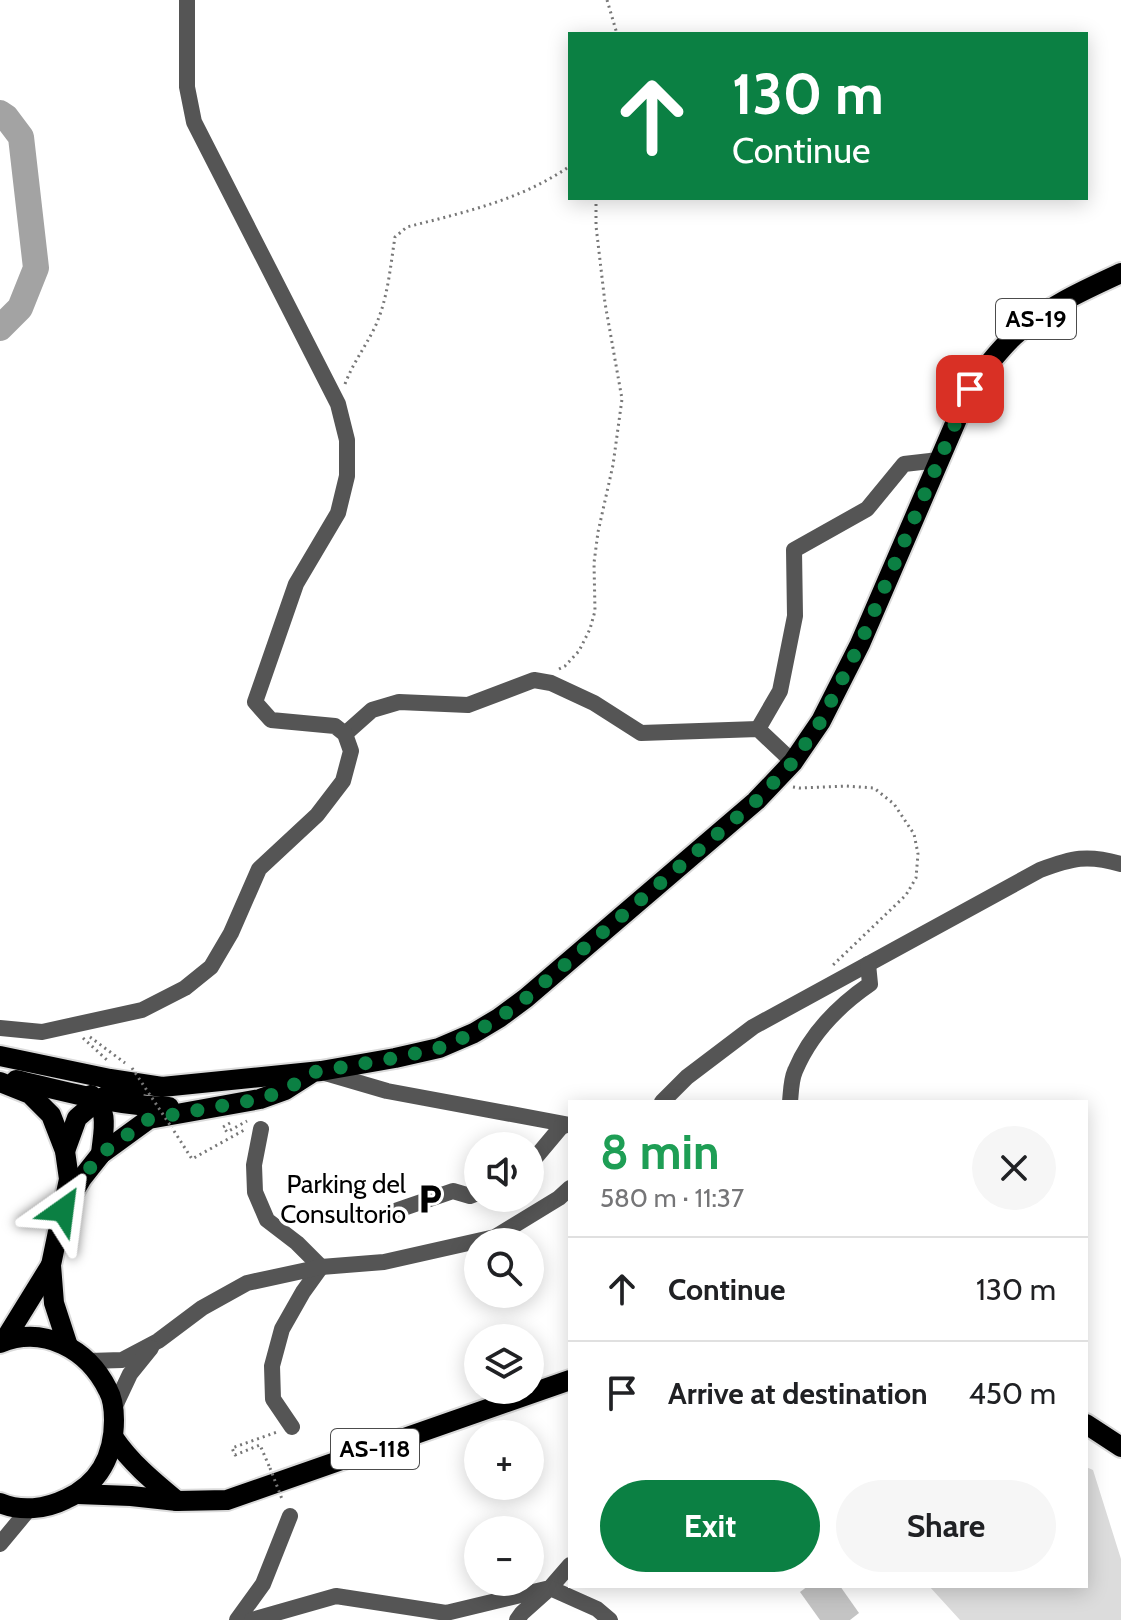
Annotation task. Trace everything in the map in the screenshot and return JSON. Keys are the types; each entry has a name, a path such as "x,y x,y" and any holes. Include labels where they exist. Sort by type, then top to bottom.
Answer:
{"main road":[{"name":"AS-19","path":"272,1075 395,1058 439,1048 474,1033 538,988 744,812 793,762 821,721 860,644 970,389 1016,334 1055,305 1121,273"},
{"path":"0,1058 162,1087 272,1075"},
{"path":"0,1058 18,1068 82,1087 98,1100 105,1115 101,1154"},
{"path":"63,1210 101,1154 149,1119 260,1099 285,1090 318,1071"},
{"path":"65,1151 77,1118 111,1093 186,1097 252,1088 272,1075"},
{"path":"0,1079 137,1106 207,1109"},
{"path":"0,1079 30,1094 51,1115 65,1151 69,1179 63,1210"},
{"name":"AS-118","path":"63,1210 51,1265 54,1303 68,1346"},
{"name":"AS-118","path":"2,1342 51,1265"},
{"name":"AS-118","path":"0,1503 29,1509 54,1505 77,1494 94,1479 107,1459 114,1438 114,1408 109,1390 89,1361 68,1346 47,1339 26,1337 2,1342"},
{"name":"AS-118","path":"77,1494 177,1501 227,1500 568,1381"},
{"path":"1088,1425 1121,1447"},
{"path":"114,1438 142,1472 177,1501"}],"street":[{"path":"0,1028 42,1032 142,1010 185,988 211,967 231,933 259,869 317,815 343,781 351,751 345,734 335,726 271,720 255,702 296,584 338,513 347,476 347,440 338,404 194,122 187,87 187,0"},
{"path":"758,729 780,691 795,616 794,550 867,509 904,464 939,460"},
{"path":"345,734 372,710 399,702 468,705 534,680 551,683 594,703 641,733 758,729 793,762"},
{"path":"664,1100 687,1077 753,1027 1040,870 1071,859 1101,858 1121,864"},
{"path":"790,1100 794,1073 818,1030 870,984 868,964"},
{"path":"318,1071 387,1091 568,1125"},
{"path":"544,1147 561,1127 568,1125"},
{"path":"261,1129 254,1165 255,1192 267,1220 321,1267"},
{"path":"89,1361 122,1360 158,1341 202,1308 247,1283 321,1267 384,1262 495,1237 568,1190"},
{"path":"395,1211 453,1191 464,1194"},
{"path":"292,1427 273,1399 272,1366 282,1329 321,1267"},
{"path":"114,1408 130,1374 158,1341"},
{"path":"0,1544 29,1509"},
{"path":"237,1620 263,1584 290,1516"},
{"path":"517,1620 568,1567"},
{"path":"252,1620 336,1596 446,1613 550,1588 597,1609 610,1620"}],"path":[{"path":"607,0 616,32"},
{"path":"338,404 386,295 395,237 407,227 514,198 549,181 568,167"},
{"path":"534,680 565,666 579,651 595,611 594,563 622,399 603,288 596,200"},
{"path":"774,782 799,788 874,788 894,804 914,834 918,854 916,878 906,895 833,965"},
{"path":"79,1032 132,1068 172,1128"},
{"path":"282,1499 260,1445 235,1455 232,1448 292,1427"}],"shaded area":[{"path":"1088,1468 1093,1470 1121,1559 1121,1620 960,1620 931,1588 1088,1588"}],"building":[{"path":"805,1588 841,1588 859,1613 850,1620 820,1620 800,1592"}],"waterway":[{"path":"0,113 21,137 36,268 20,308 0,328"}],"place":[{"name":"Parking del Consultorio","path":"430,1199"}],"route":[{"path":"63,1210 101,1154 149,1119 260,1099 285,1090 315,1072 439,1048 474,1033 526,998 756,801 793,762 821,721 860,644 970,389"}]}
